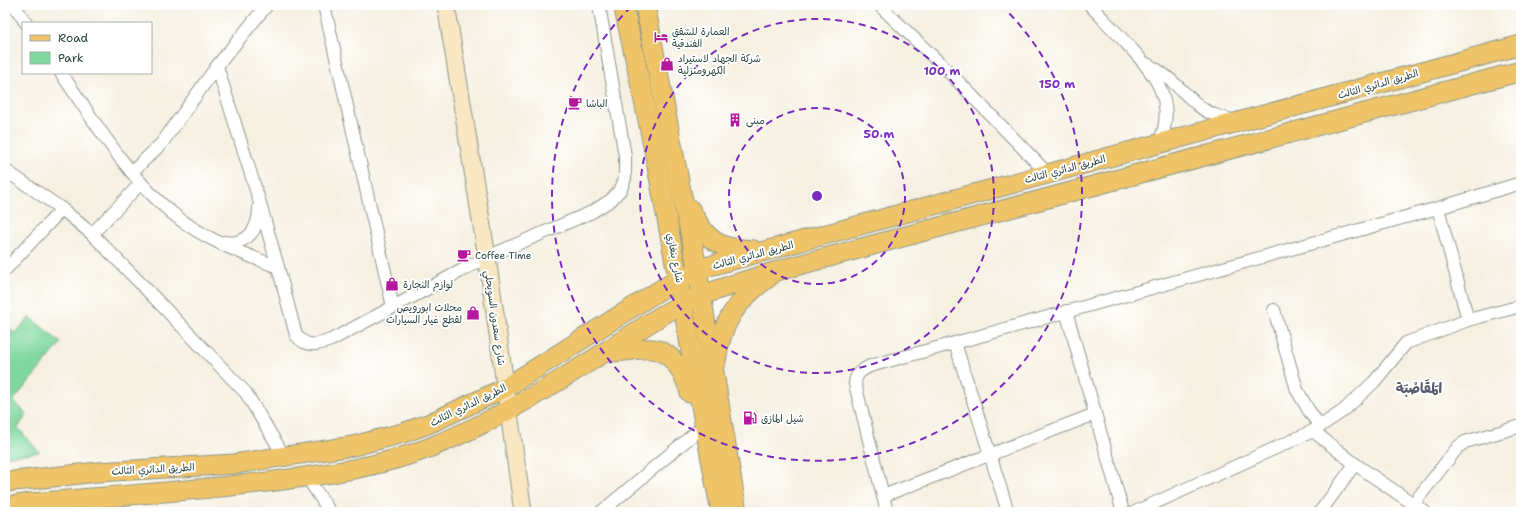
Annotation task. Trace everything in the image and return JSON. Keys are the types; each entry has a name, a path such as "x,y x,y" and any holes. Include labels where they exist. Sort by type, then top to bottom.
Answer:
{"main road":[{"name":"شارع سعدون السويحلي","path":"446,5 487,257 504,388 523,512"},
{"name":"شارع بنغازي","path":"623,5 679,278 705,436 721,512"},
{"name":"شارع بنغازي","path":"645,5 680,191 697,271 737,512"},
{"name":"الطريق الدائري الثالث","path":"5,482 98,472 234,464 353,446 403,433 428,424 504,388 679,278 719,263 1521,45"},
{"path":"5,507 31,503 233,486 307,477 361,468 418,453 468,432 508,412 651,322 683,304 701,297 780,270 1521,71"},
{"path":"680,191 707,236 717,243 728,247 764,251"},
{"path":"714,379 718,350 728,319 749,294 780,270"},
{"path":"604,352 653,349 667,356 680,369 688,384 705,436"}],"street":[{"path":"14,5 25,22"},
{"path":"132,172 162,143 217,66 268,5"},
{"path":"324,5 393,308"},
{"path":"217,66 259,200 296,335 301,341 310,344 319,344 331,340 393,308 487,257 592,212 611,200 621,189 625,178 625,156 598,5"},
{"path":"879,5 948,71 1048,174"},
{"path":"1090,5 1145,63 1156,79 1166,106 1164,133 1159,143"},
{"path":"1145,63 1165,74 1199,106 1210,113 1222,118 1242,122"},
{"path":"62,74 119,156 141,183 173,213 217,242 278,267"},
{"path":"5,170 62,209 92,234 246,393 284,456"},
{"path":"92,234 141,183"},
{"path":"887,512 856,394 856,376 862,370 870,366 1438,208 1521,183"},
{"path":"217,242 236,242 251,235 259,218 259,200"},
{"path":"1438,208 1468,320"},
{"path":"5,270 62,209"},
{"path":"1135,512 1316,428 1343,410 1374,382 1406,344 1468,320 1521,306"},
{"path":"1274,310 1297,390 1309,411 1316,428 1356,464 1425,512"},
{"path":"1066,311 1123,512"},
{"path":"955,343 1008,512"},
{"path":"883,496 990,453 1095,414"},
{"path":"1414,503 1458,447 1465,442 1521,426"},
{"path":"601,512 616,506 705,436"},
{"path":"1320,512 1356,464"},
{"path":"307,477 330,512"},
{"path":"31,503 49,512"}],"green space":[{"path":"30,317 61,343 13,401 27,414 18,428 39,452 5,457 5,323 15,333"}],"place":[{"name":"العمارة للشقق الفندقية","path":"661,37"},
{"name":"شركة الجهاد لاستيراد الكهرومنزلية","path":"667,64"},
{"name":"الباشا","path":"575,103"},
{"name":"مبنى","path":"735,120"},
{"name":"Coffee Time","path":"464,255"},
{"name":"لوازم النجارة","path":"392,284"},
{"name":"محلات ابورويص لقطع غيار السيارات","path":"473,313"},
{"name":"شيل المازق","path":"750,418"}],"district":[{"name":"المَقَاصْبَة","path":"1419,388"}]}
